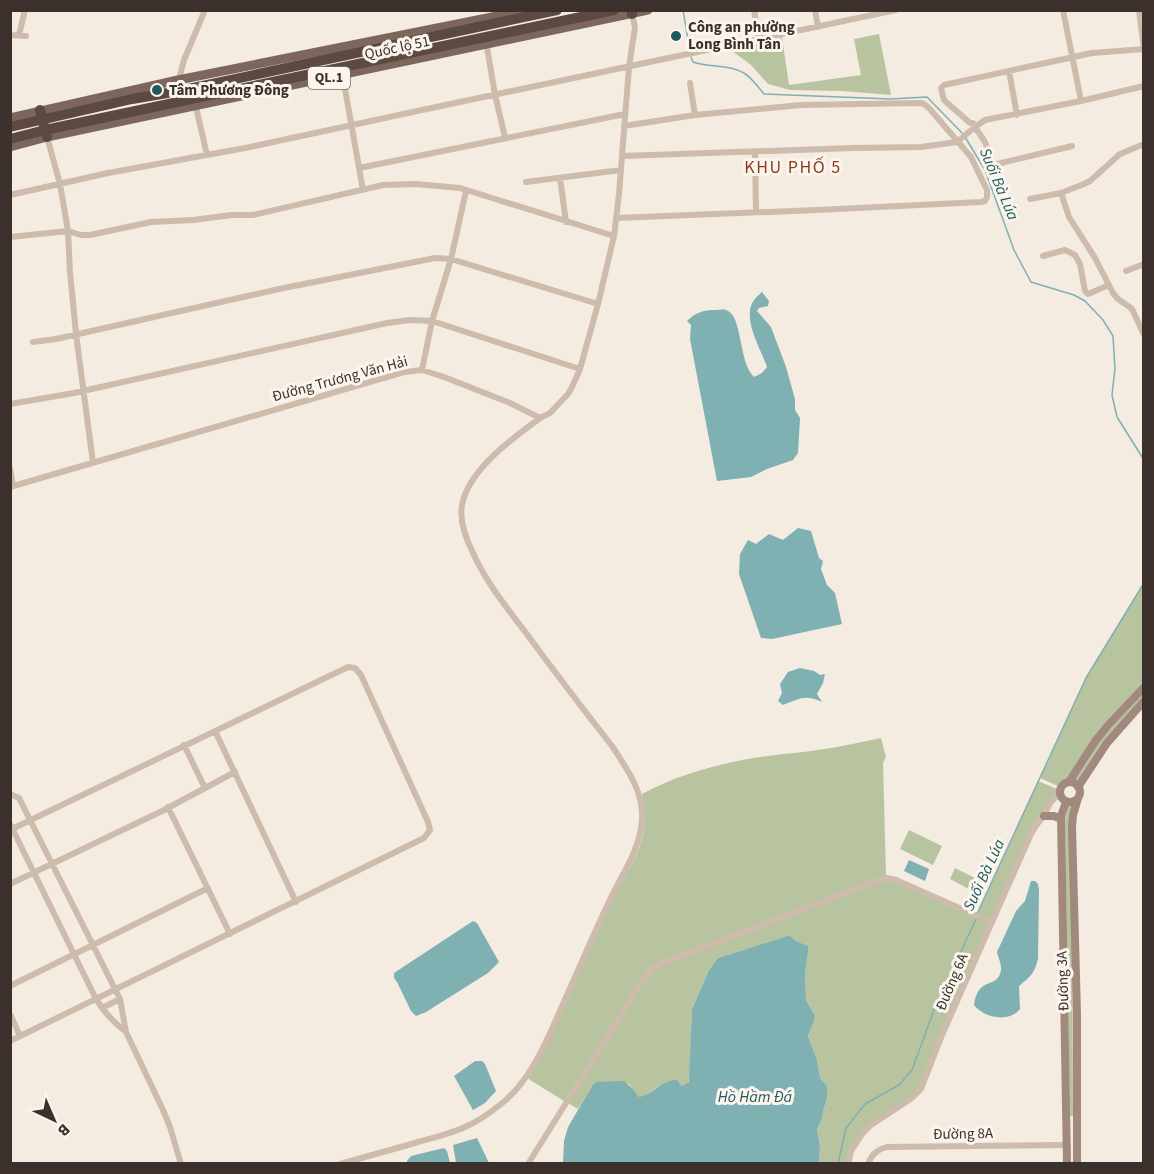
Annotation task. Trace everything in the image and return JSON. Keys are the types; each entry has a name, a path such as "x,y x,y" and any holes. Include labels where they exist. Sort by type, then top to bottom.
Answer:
{"highway":[{"name":"Quốc lộ 51","path":"10,139 44,124 179,86 557,10"},
{"name":"Quốc lộ 51","path":"10,127 195,102 486,41 614,10"}],"main road":[{"name":"Quốc lộ 51","path":"389,42 526,10"},
{"name":"Quốc lộ 51","path":"486,41 648,10"},
{"name":"Quốc lộ 51","path":"10,118 44,124"},
{"name":"Quốc lộ 51","path":"10,147 44,124"}],"street":[{"path":"10,35 23,36 25,10"},
{"path":"179,86 184,60 205,10"},
{"path":"754,10 759,39"},
{"path":"815,10 818,27"},
{"path":"10,195 108,173 245,148 896,10"},
{"path":"1063,10 1081,101"},
{"path":"1000,185 984,142 973,123 970,123 944,100 942,86 1072,57 1105,51 1143,49 1139,10"},
{"path":"340,1164 466,1127 487,1115 512,1094 541,1052 640,836 642,808 640,795 630,773 493,587 474,555 461,517 465,496 486,463 516,436 550,413 568,394 580,369 614,236 629,67 635,27 632,12"},
{"path":"486,41 505,138"},
{"path":"1009,71 1017,115"},
{"path":"342,72 363,190"},
{"path":"690,83 695,116"},
{"path":"622,156 921,147 957,142 985,120 1017,115 1143,86"},
{"path":"195,102 207,155"},
{"path":"616,218 981,202 987,197 987,189 971,156 929,108 920,103 810,104 624,126"},
{"path":"359,168 625,114"},
{"path":"44,124 60,184 68,231 75,334 93,463"},
{"path":"1030,199 1072,190 1090,181 1120,154 1143,144"},
{"path":"993,165 1072,146"},
{"path":"754,152 756,212"},
{"path":"526,182 621,170"},
{"path":"560,178 566,222"},
{"path":"10,237 68,231 90,235 151,222 252,215 383,185 407,183 431,184 466,190 614,236"},
{"path":"422,370 432,321 451,259 466,190"},
{"path":"1061,193 1069,217 1091,250 1118,299 1133,311 1143,335"},
{"path":"1043,256 1065,250 1076,255 1085,291 1088,294 1109,285"},
{"path":"33,342 279,289 441,258 451,259 598,304"},
{"path":"1126,271 1143,264"},
{"path":"10,404 82,391 387,323 410,320 432,321 580,369"},
{"name":"Đường Trương Văn Hải","path":"12,487 404,372 422,370 444,377 510,403 540,418"},
{"path":"10,468 12,487"},
{"path":"10,1041 96,999 116,990 296,902 424,838 429,830 428,822 360,675 355,669 348,667 11,828 96,999 117,1025 126,1032"},
{"path":"1070,782 1096,740 1143,687"},
{"path":"1078,787 1107,743 1143,701"},
{"path":"215,731 296,902"},
{"path":"184,746 205,788"},
{"path":"10,884 235,772"},
{"path":"1075,783 1078,787 1080,793 1078,798 1072,802 1062,799 1060,792 1064,784 1075,783"},
{"name":"Đường 6A","path":"848,1164 851,1151 862,1134 921,1089 988,920 1034,828 1044,816 1051,801 1060,792"},
{"path":"10,794 19,798 116,990 120,999 126,1032 170,1127 181,1164"},
{"name":"Đường 3A","path":"1077,1164 1077,1014 1072,815 1078,798"},
{"name":"Đường 3A","path":"1066,802 1061,819 1067,1164"},
{"path":"168,807 230,934"},
{"path":"1044,816 1061,819"},
{"path":"528,1164 644,978 660,964 884,878 896,879 988,920"},
{"path":"10,986 208,888"},
{"path":"102,1008 120,999"},
{"path":"10,1014 20,1036"},
{"path":"1067,1145 1077,1145"},
{"name":"Đường 8A","path":"868,1164 871,1156 887,1147 1067,1145"}],"green space":[{"path":"879,34 891,95 790,90 768,84 751,65 728,48 782,37 789,85 861,75 854,39"},
{"path":"1143,583 1143,682 1108,719 1067,779 1058,786 1040,778 1086,678"},
{"path":"1143,692 1143,696 1104,741 1078,782 1075,780 1099,742"},
{"path":"881,738 886,757 883,763 886,876 976,917 1038,781 1057,789 1058,799 1035,822 1029,833 919,1088 860,1133 849,1151 846,1163 819,1163 820,1146 817,1129 827,1098 827,1086 820,1078 817,1060 808,1036 815,1016 806,1000 805,974 808,952 803,944 790,935 718,958 709,970 692,1009 690,1073 689,1081 685,1085 682,1086 679,1082 659,1086 643,1097 639,1097 629,1084 592,1086 578,1109 568,1103 650,968 564,1101 527,1078 637,853 645,825 642,794 687,774 719,765 752,758 826,749"},
{"path":"1068,806 1072,806 1073,1116 1070,1116 1065,817"},
{"path":"909,830 942,846 933,865 900,849"},
{"path":"955,868 975,878 969,889 950,879"}],"water":[{"path":"762,292 769,301 768,306 759,308 757,311 771,327 786,367 795,399 795,410 800,418 798,453 793,460 751,477 717,481 690,339 691,325 687,321 708,310 725,310 731,314 738,329 745,361 754,377 767,367 753,333 750,314 751,306"},
{"path":"798,528 811,531 819,558 823,561 821,569 827,585 835,593 842,624 772,639 761,638 739,574 740,554 748,540 756,544 769,534 783,540"},
{"path":"800,668 820,675 825,674 817,694 822,702 806,698 783,705 778,701 782,693 780,684 788,672"},
{"path":"909,860 929,869 925,881 904,871"},
{"path":"1031,881 1038,884 1039,890 1037,964 1032,974 1019,986 1020,1009 1010,1016 990,1016 974,1005 976,996 979,990 999,976 1001,968 997,952 1016,911 1025,901"},
{"path":"473,921 477,923 499,962 488,973 416,1016 411,1011 394,978 394,973"},
{"name":"Hồ Hầm Đá","path":"790,935 796,941 808,946 805,974 806,1000 815,1016 808,1036 817,1060 820,1078 827,1086 827,1098 817,1129 820,1146 819,1163 563,1163 564,1141 568,1127 596,1082 624,1081 639,1097 672,1080 677,1080 682,1086 689,1082 692,1009 709,970 718,958"},
{"path":"475,1061 482,1061 485,1064 496,1091 485,1103 473,1110 454,1076"},
{"path":"477,1138 489,1163 456,1163 453,1145"},
{"path":"444,1148 450,1163 407,1163 411,1156"}],"waterway":[{"name":"Suối Bà Lúa","path":"683,10 690,52"},
{"name":"Suối Bà Lúa","path":"691,57 693,62 732,68 744,73 764,94 890,99 927,97 962,133"},
{"name":"Suối Bà Lúa","path":"965,137 985,170 1014,250 1031,282 1074,295 1085,301 1103,320 1113,336 1115,369 1112,395 1117,417 1144,460"},
{"name":"Suối Bà Lúa","path":"977,914 1086,678 1144,583"},
{"name":"Suối Bà Lúa","path":"838,1164 846,1128 865,1104 899,1085 912,1070 934,1010 976,919"}],"place":[{"name":"Công an phường Long Bình Tân","path":"676,36"},
{"name":"Tâm Phương Đông","path":"157,90"}],"district":[{"name":"KHU PHỐ 5","path":"793,167"}]}
